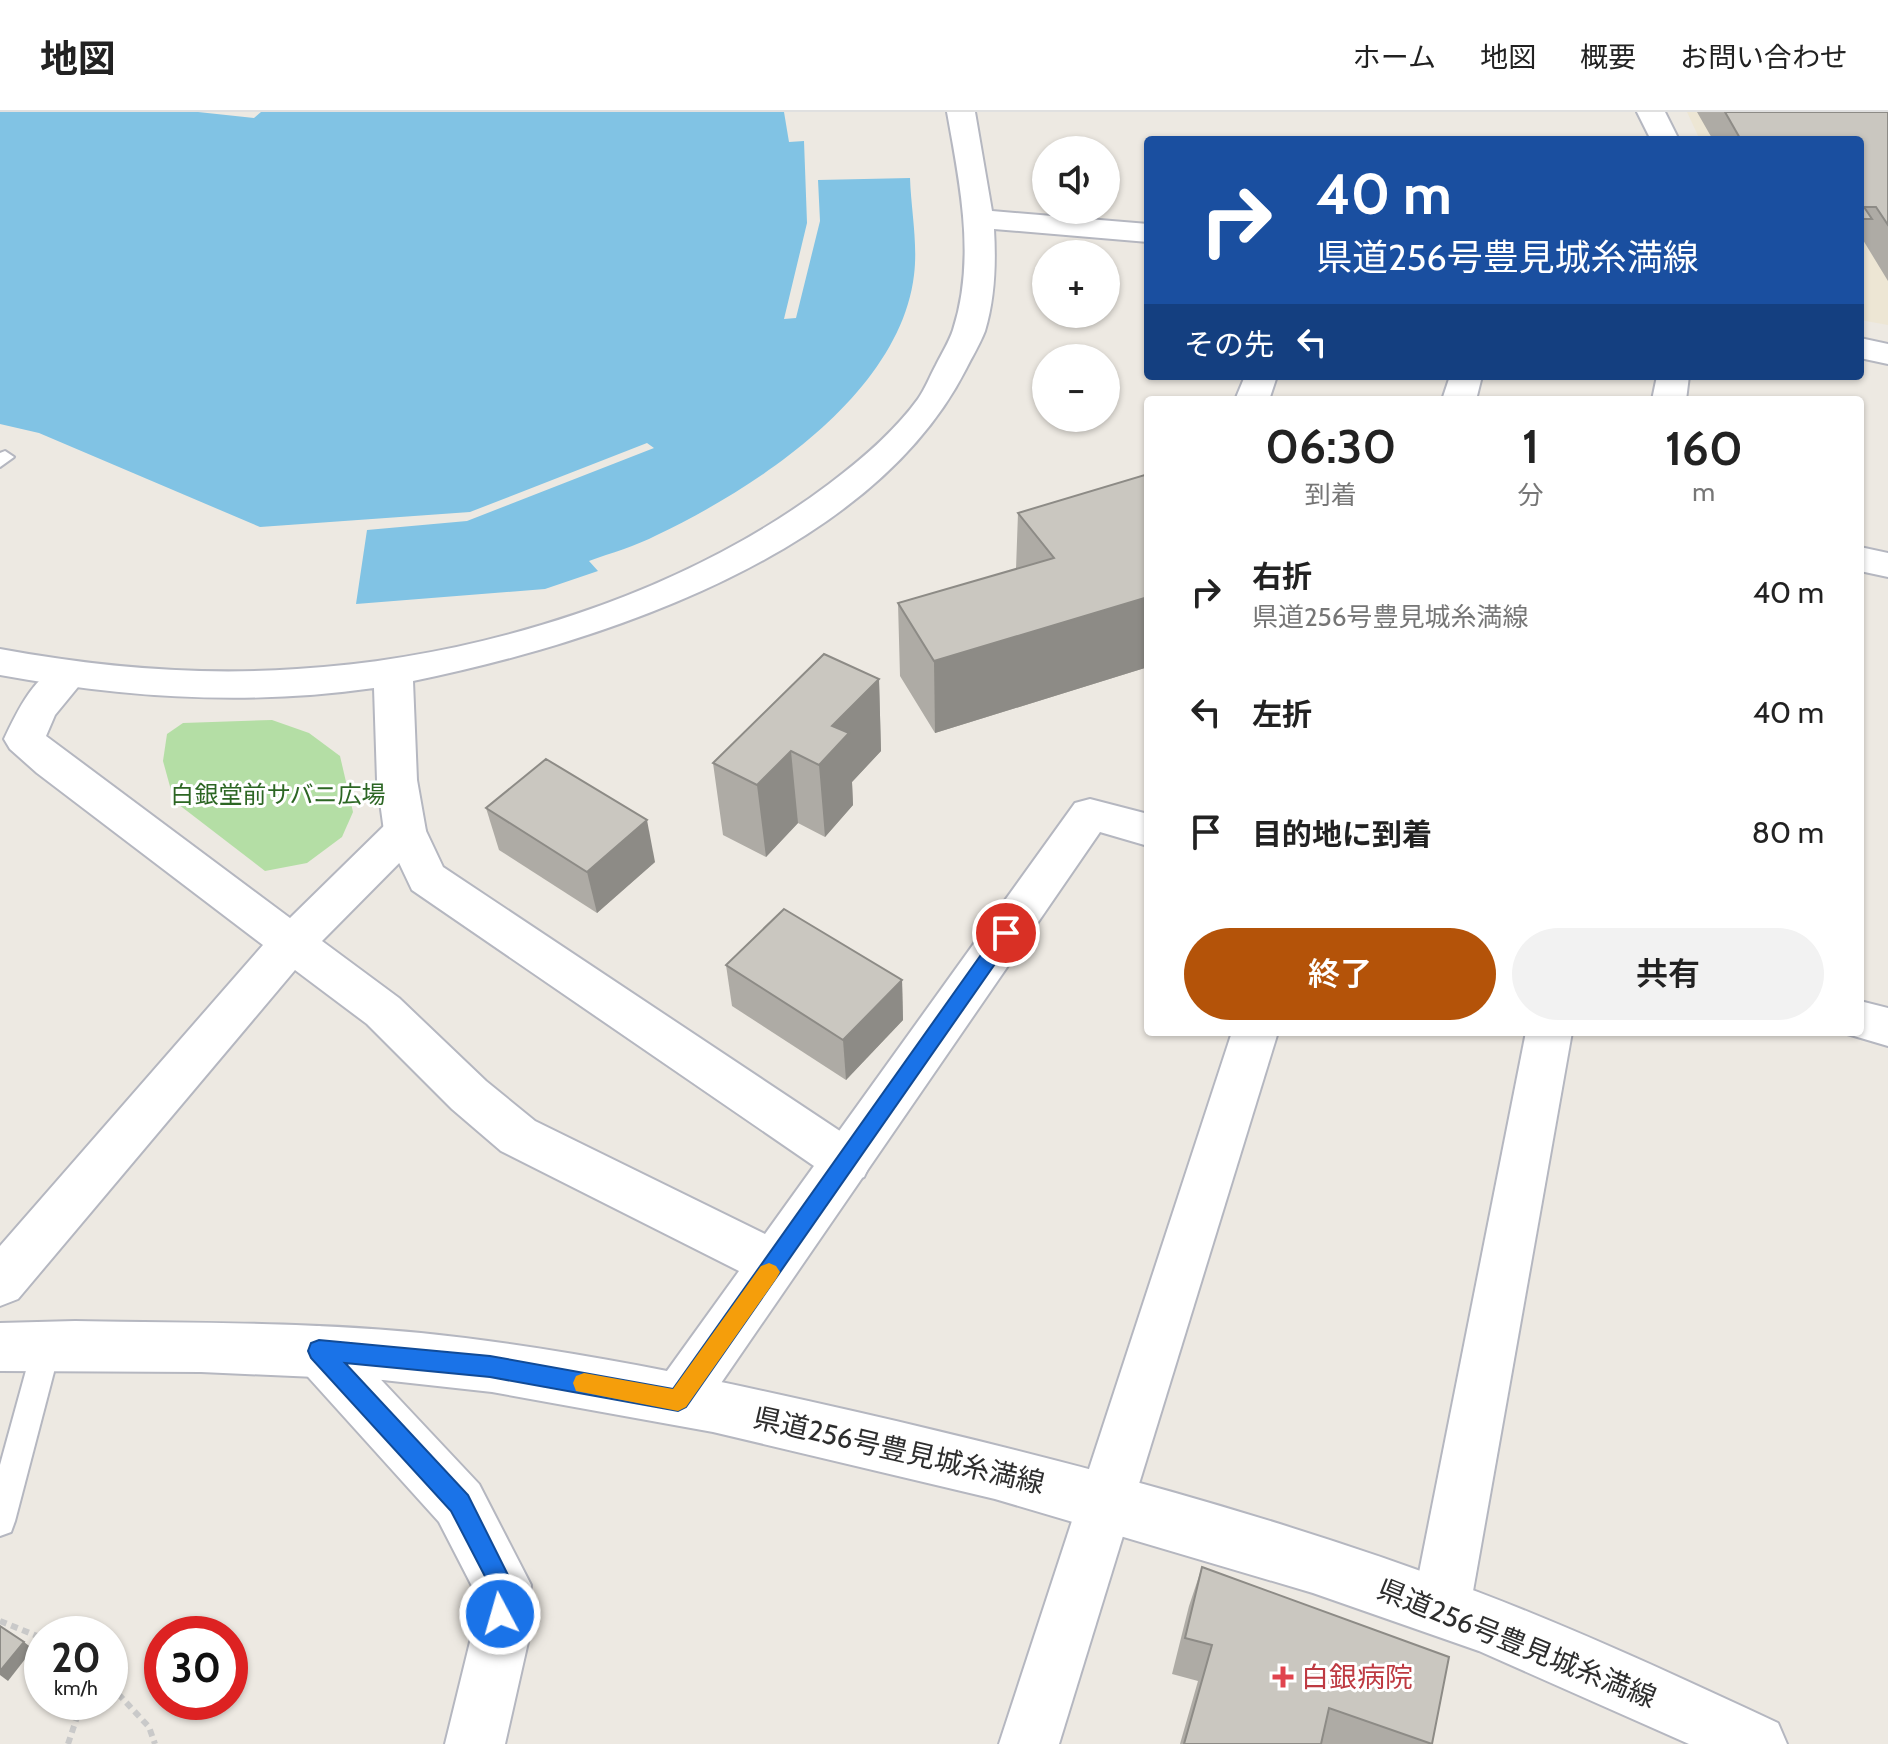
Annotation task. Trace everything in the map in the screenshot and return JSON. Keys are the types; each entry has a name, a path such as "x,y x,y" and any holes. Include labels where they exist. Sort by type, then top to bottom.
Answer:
{"street":[{"path":"0,662 68,676 145,683 226,683 393,673 538,638 688,582 750,553 850,487 900,443 955,367 969,331 981,268 979,219 961,112"},
{"path":"1651,112 1663,136"},
{"path":"979,219 1144,233"},
{"path":"1864,349 1888,354"},
{"path":"1864,560 1888,565"},
{"path":"393,673 397,780 405,831 427,878 847,1162"},
{"path":"68,676 39,708 24,739 100,803 383,1011 469,1095 518,1136 775,1264"},
{"path":"678,1400 1090,814 1144,829"},
{"path":"0,1283 292,943 405,831"},
{"path":"1864,1021 1888,1027"},
{"path":"1029,1744 1104,1499 1254,1036"},
{"path":"1441,1608 1548,1036"},
{"name":"県道256号豊見城糸満線","path":"23,1346 319,1351 490,1367 678,1400 848,1435 1104,1499 1441,1608 1627,1684 1757,1744"},
{"path":"319,1351 459,1503 502,1585 499,1642 475,1744"}],"lane":[{"path":"0,1521 23,1346"}],"path":[{"path":"0,1621 24,1631"},
{"path":"128,1704 149,1727 155,1744"},
{"path":"68,1744 76,1720"}],"shaded area":[{"path":"1687,112 1888,112 1888,325 1864,321 1864,136 1698,136"}],"green space":[{"name":"白銀堂前サバニ広場","path":"272,720 309,733 340,756 353,812 342,837 307,863 265,871 174,801 163,761 167,734 183,723"}],"water":[{"path":"0,112 198,112 254,118 261,112 784,112 789,142 804,141 807,223 784,319 796,318 820,221 818,180 910,178 915,239 914,275 903,318 882,359 853,397 817,432 737,491 649,539 589,561 598,571 545,589 356,604 367,530 467,521 654,448 647,443 470,512 260,527 39,433 0,424"}],"building":[{"path":"1725,112 1888,112 1888,225 1876,207 1864,207 1864,136 1739,136"},
{"path":"1864,207 1872,219 1864,219"},
{"path":"1144,475 1144,598 934,661 898,603 1054,558 1018,513"},
{"path":"824,654 879,679 832,726 849,733 819,765 791,751 757,785 713,763"},
{"path":"546,759 647,820 587,872 486,808"},
{"path":"784,909 902,980 843,1040 726,965"},
{"name":"白銀病院","path":"1202,1567 1449,1657 1432,1744 1329,1708 1321,1744 1184,1744 1212,1645 1185,1638"},
{"path":"0,1626 24,1642 0,1671"}],"slow traffic":[{"path":"584,1383 678,1400 769,1272"}],"place":[{"name":"白銀病院","path":"1283,1677"}],"route":[{"path":"500,1614 502,1585 459,1503 319,1351 490,1367 678,1400 1006,933"}]}
